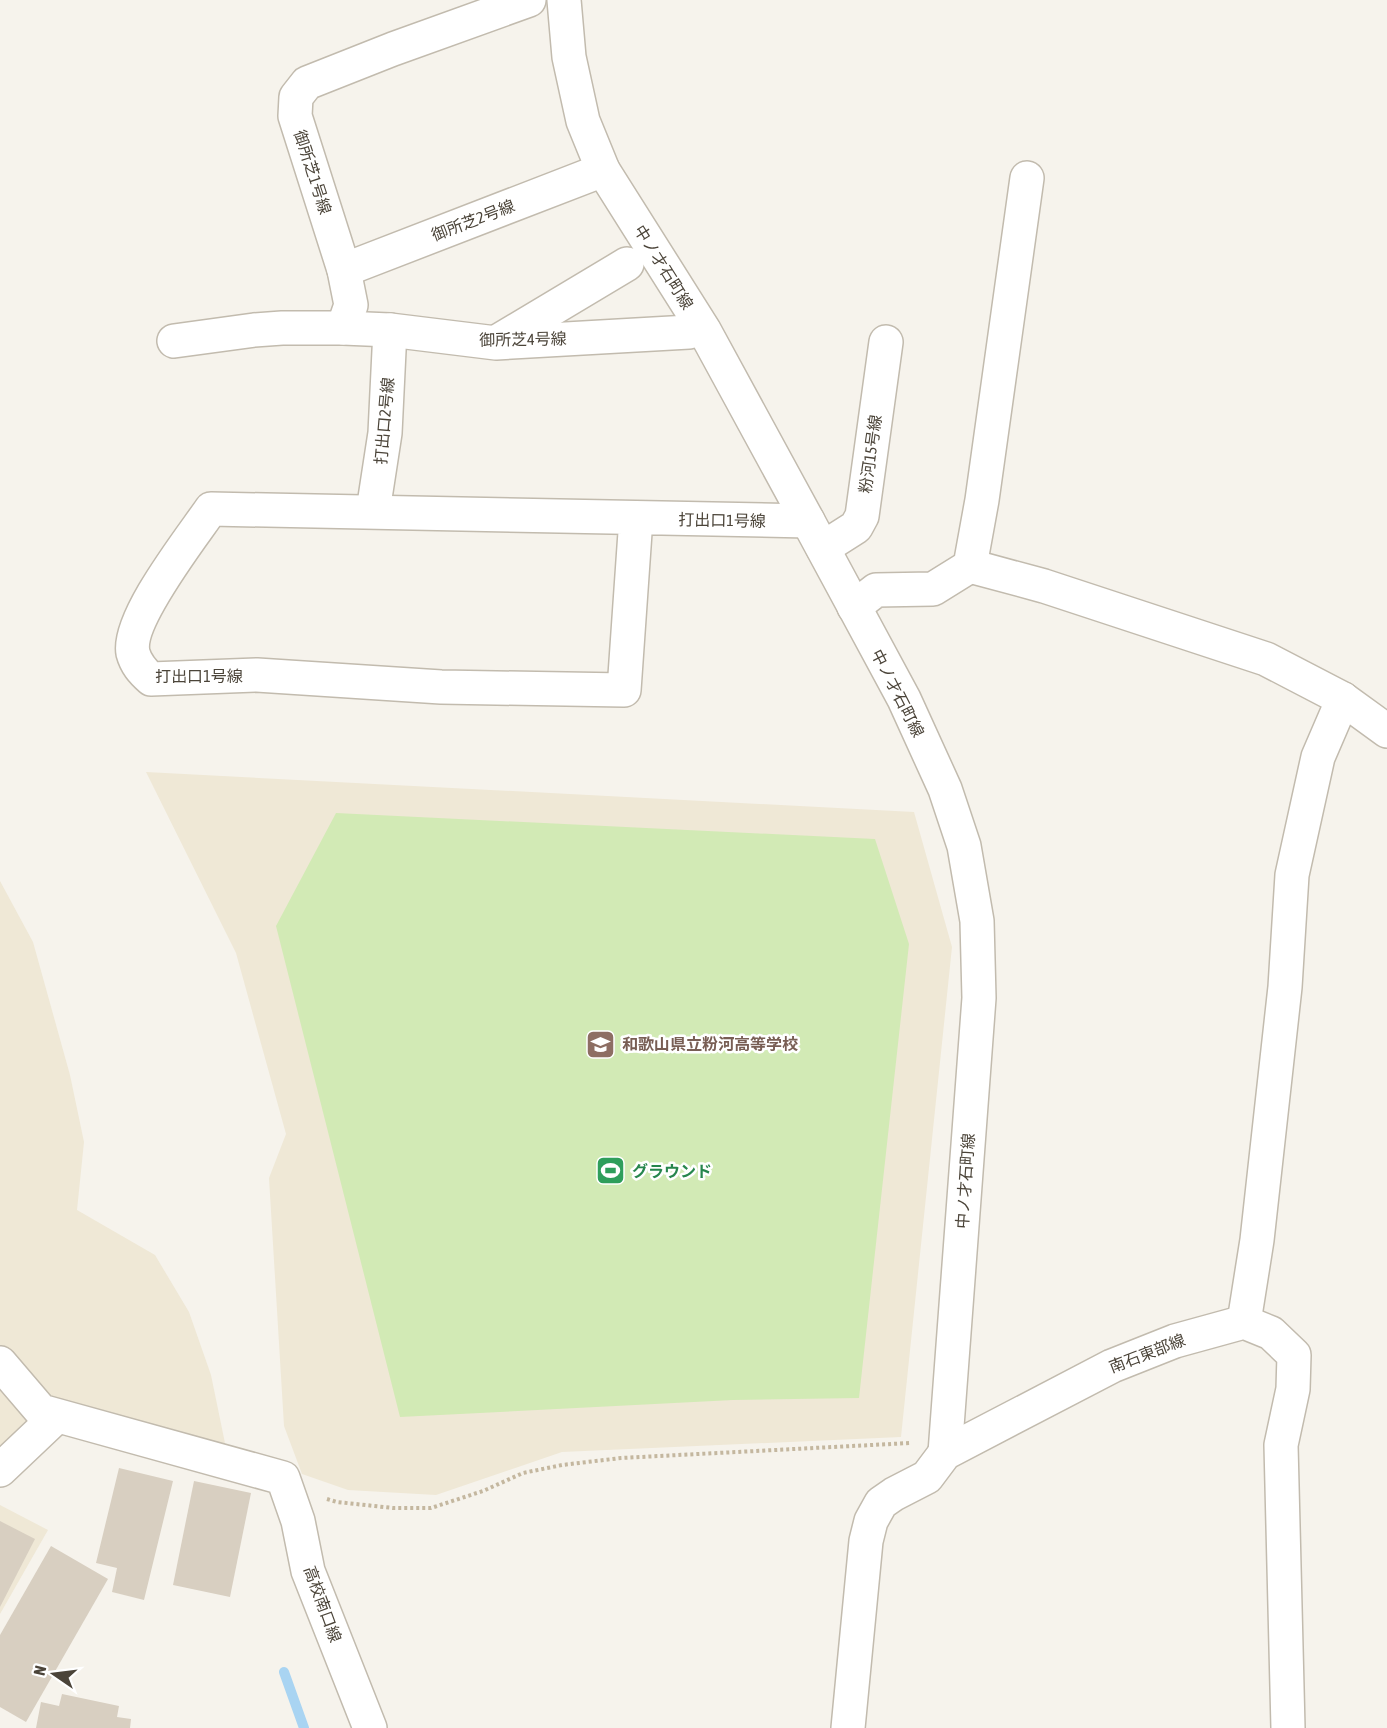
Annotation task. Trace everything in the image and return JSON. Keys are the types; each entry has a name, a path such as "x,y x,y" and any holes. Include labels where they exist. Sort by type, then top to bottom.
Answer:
{"street":[{"name":"御所芝1号線","path":"343,328 351,305 344,270 295,116 296,97 307,83 529,0"},
{"name":"中ノ才石町線","path":"564,0 569,57 583,121 603,170 702,328 816,534 904,699 945,789 964,846 977,921 978,999 945,1447"},
{"name":"御所芝2号線","path":"344,270 603,170"},
{"path":"970,566 982,500 1027,177"},
{"path":"496,343 627,264"},
{"name":"御所芝4号線","path":"343,328 390,330 496,343 689,332 702,328"},
{"path":"174,341 254,330 343,328"},
{"name":"打出口2号線","path":"373,511 385,433 390,330"},
{"name":"粉河15号線","path":"816,534 856,527 862,516 886,342"},
{"name":"打出口1号線","path":"636,518 624,690 441,687 257,675 151,679 140,669 133,651 135,630 147,603 212,508 636,518 816,534"},
{"path":"854,607 876,590 933,589 970,566 1044,586 1266,659 1343,699 1387,731"},
{"path":"1288,1728 1281,1445 1293,1389 1294,1355 1271,1333 1244,1322 1257,1240 1285,987 1292,875 1318,757 1343,699"},
{"name":"南石東部線","path":"848,1728 866,1541 871,1521 881,1503 927,1477 945,1447 1112,1366 1175,1341 1244,1322"},
{"path":"0,1363 41,1411 283,1478"},
{"path":"0,1470 57,1416"},
{"name":"高校南口線","path":"283,1478 298,1521 308,1571 370,1728"}],"path":[{"path":"283,1478 313,1494 337,1502 393,1509 431,1508 483,1491 523,1473 562,1465 621,1458 945,1447"}],"shaded area":[{"name":"グラウンド","path":"146,772 914,812 952,947 901,1437 562,1452 436,1495 348,1490 302,1474 284,1426 269,1178 286,1134 236,953"},
{"path":"0,881 33,942 70,1075 84,1142 77,1210 155,1255 189,1312 211,1375 226,1448 65,1432 0,1487"},
{"path":"0,1505 48,1530 0,1614"}],"green space":[{"name":"グラウンド","path":"336,813 875,839 909,944 859,1398 733,1400 400,1417 276,926"}],"building":[{"path":"119,1468 173,1481 144,1600 112,1592 117,1568 96,1563"},
{"path":"194,1481 251,1493 230,1597 173,1585"},
{"path":"0,1521 35,1539 0,1607"},
{"path":"51,1546 108,1579 26,1722 0,1707 0,1635"},
{"path":"62,1694 119,1706 117,1717 131,1719 130,1728 36,1728 41,1702 59,1706"}],"waterway":[{"path":"284,1672 304,1728"}],"place":[{"name":"和歌山県立粉河高等学校","path":"601,1044"},
{"name":"グラウンド","path":"611,1171"}]}
